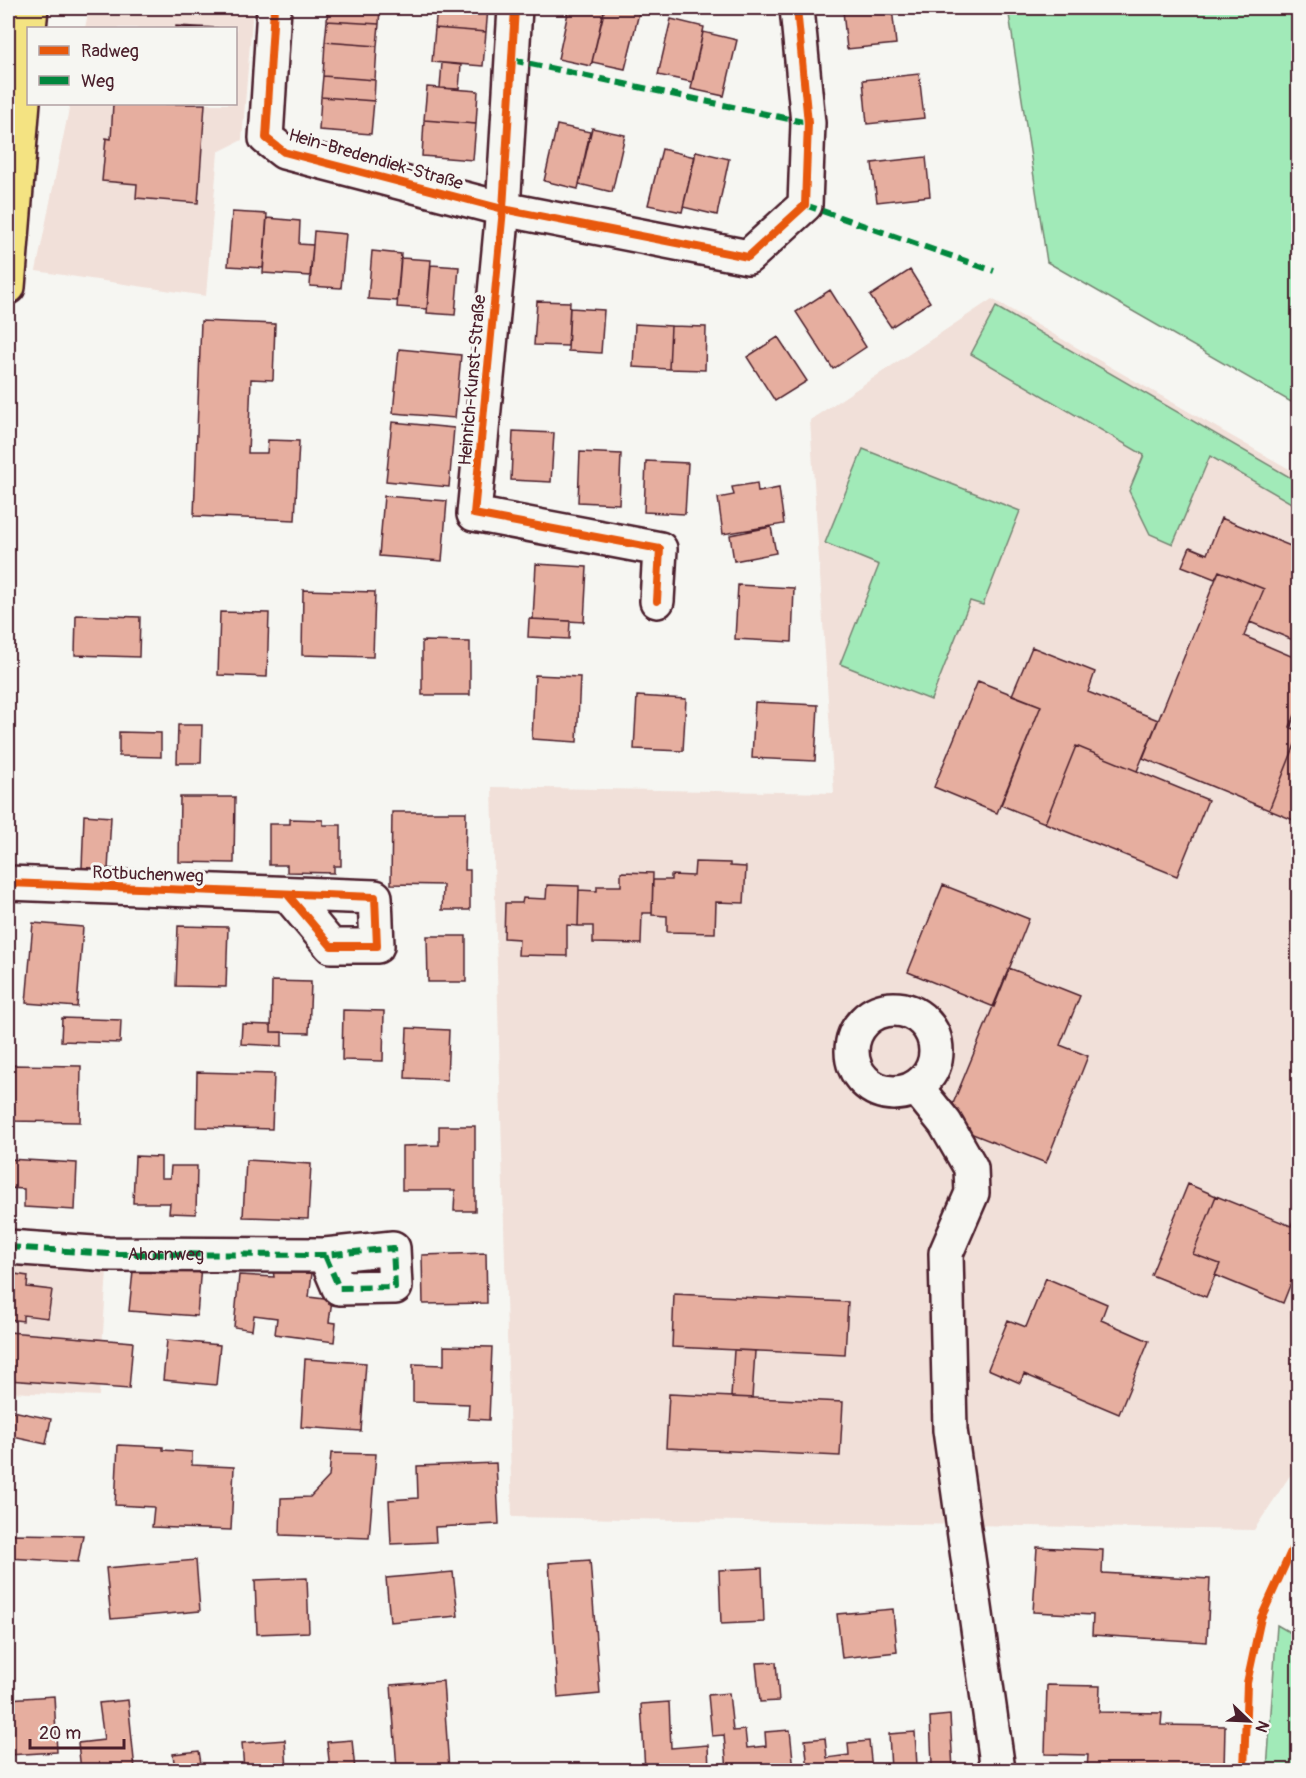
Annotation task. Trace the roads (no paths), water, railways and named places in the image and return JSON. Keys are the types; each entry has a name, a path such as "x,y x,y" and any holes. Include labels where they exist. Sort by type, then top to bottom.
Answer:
{"main road":[{"path":"29,27 31,8"},
{"path":"8,287 27,61"}],"street":[{"name":"Hein-Bredendiek-Straße","path":"274,8 266,138 284,152 503,209"},
{"name":"Heinrich-Kunst-Straße","path":"515,8 503,209 474,514 660,549 657,601"},
{"path":"503,209 748,257 805,205 808,123 796,8"},
{"path":"8,48 27,49"},
{"name":"Rotbuchenweg","path":"8,883 288,895"},
{"path":"916,1087 945,1123 971,1168 972,1193 946,1253 950,1430 998,1770"},
{"name":"Ahornweg","path":"8,1246 108,1254 325,1255"}]}
